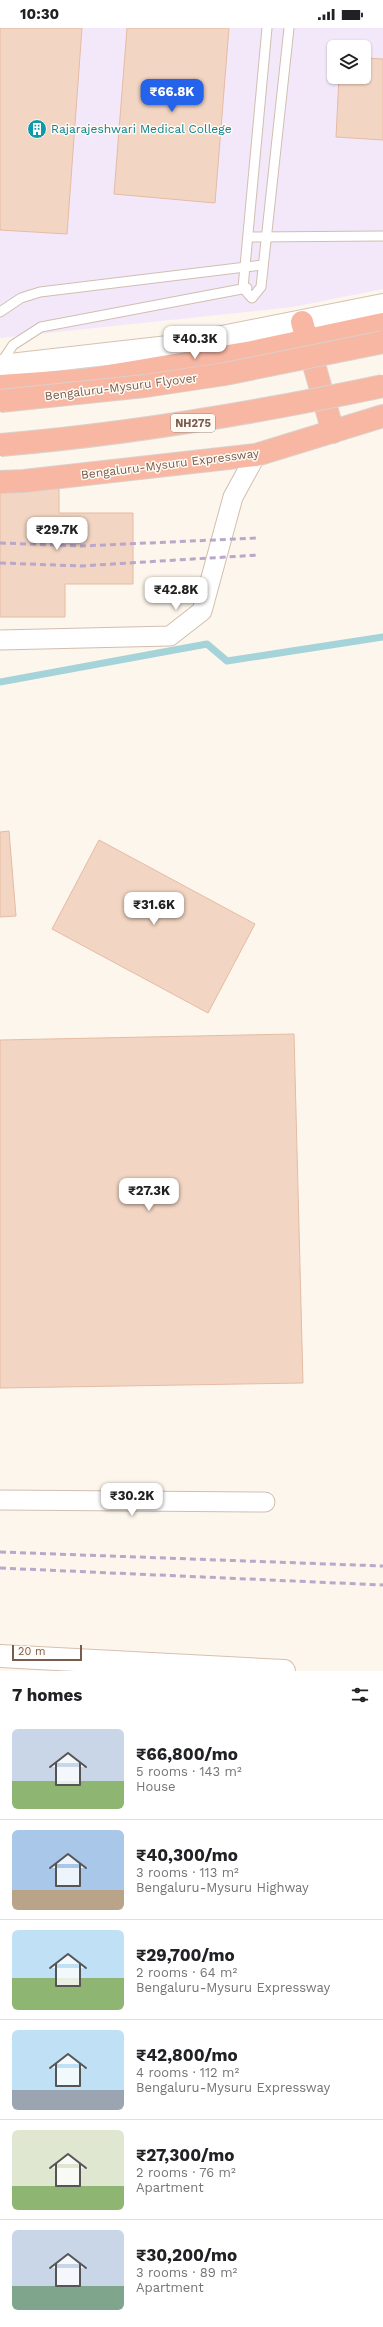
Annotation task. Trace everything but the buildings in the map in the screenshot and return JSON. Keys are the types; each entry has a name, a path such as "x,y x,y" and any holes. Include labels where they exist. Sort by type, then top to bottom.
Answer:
{"highway":[{"path":"0,386 85,380 252,352 304,331 383,324"},
{"path":"304,331 333,432"},
{"name":"Bengaluru-Mysuru Flyover","path":"0,401 101,391 203,377 383,342"},
{"name":"NH275","path":"0,445 151,429 233,417 383,386"},
{"name":"Bengaluru-Mysuru Expressway","path":"0,482 24,482 256,455 383,416"}],"street":[{"path":"0,365 304,331 383,305"},
{"path":"0,640 170,636 202,611 233,497 256,455"},
{"path":"0,1500 264,1502"},
{"path":"0,1656 125,1667 284,1671"}],"lane":[{"path":"243,288 249,237 267,28"},
{"path":"243,288 252,298 261,287 265,236 289,28"},
{"path":"249,237 383,236"},
{"path":"0,312 21,298 40,292 262,265"},
{"path":"0,365 13,345 41,328 243,288"}],"shaded area":[{"path":"0,28 383,28 383,289 293,307 0,338"}],"waterway":[{"path":"0,682 207,644 227,661 383,637"}],"railway":[{"path":"0,543 82,546 258,538"},
{"path":"0,563 81,566 258,555"},
{"path":"0,1552 383,1566"},
{"path":"0,1568 383,1585"}],"place":[{"name":"Rajarajeshwari Medical College","path":"37,129"}]}
